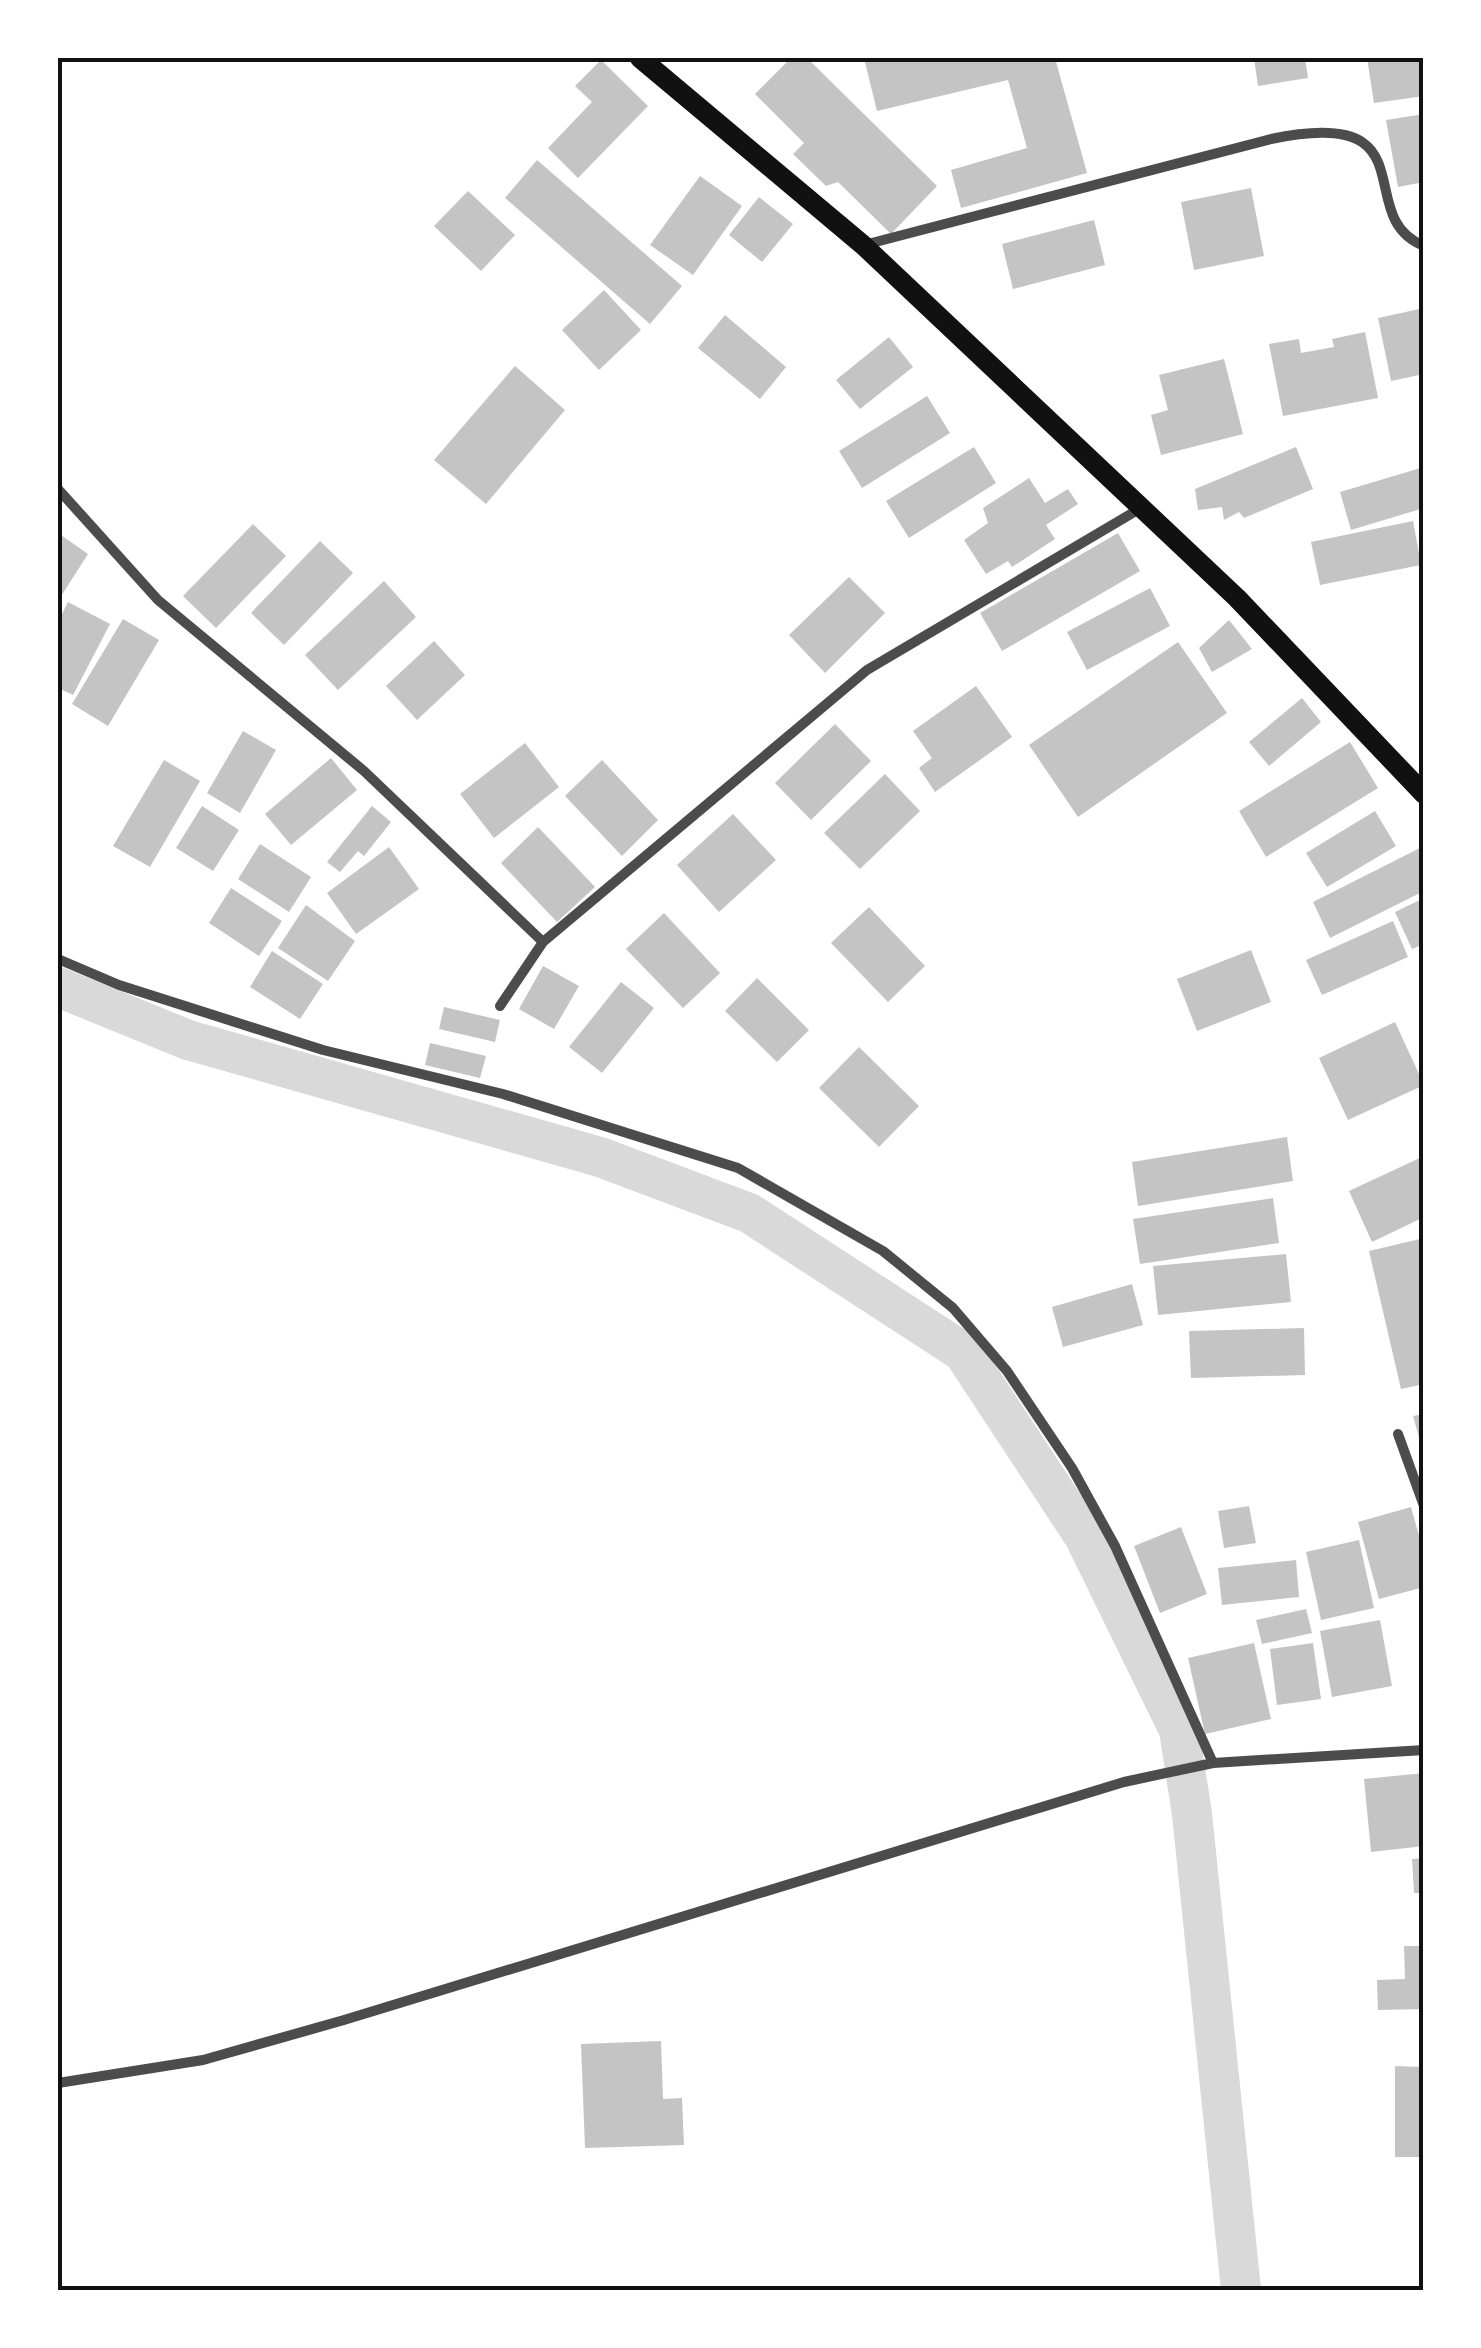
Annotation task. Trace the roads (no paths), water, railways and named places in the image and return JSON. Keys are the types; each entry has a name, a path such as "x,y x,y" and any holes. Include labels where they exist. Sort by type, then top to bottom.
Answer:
{"main road":[{"path":"640,58 863,245 1305,666 1424,794"}],"street":[{"path":"863,245 1271,139 1336,131 1347,133 1374,152 1398,223 1406,235 1424,246"},
{"path":"58,489 158,600 364,771 543,942"},
{"path":"500,1006 543,942 867,670 1141,508"},
{"path":"58,959 120,984 323,1050 503,1094 738,1168 883,1251 953,1308 1007,1371 1072,1468 1115,1546 1208,1764"},
{"path":"1398,1434 1424,1506"},
{"path":"58,2084 202,2060 344,2020 1164,1772 1208,1764 1424,1750"}],"waterway":[{"path":"58,987 188,1040 600,1157 749,1213 963,1352 1084,1536 1179,1730 1192,1814 1241,2290"}]}
